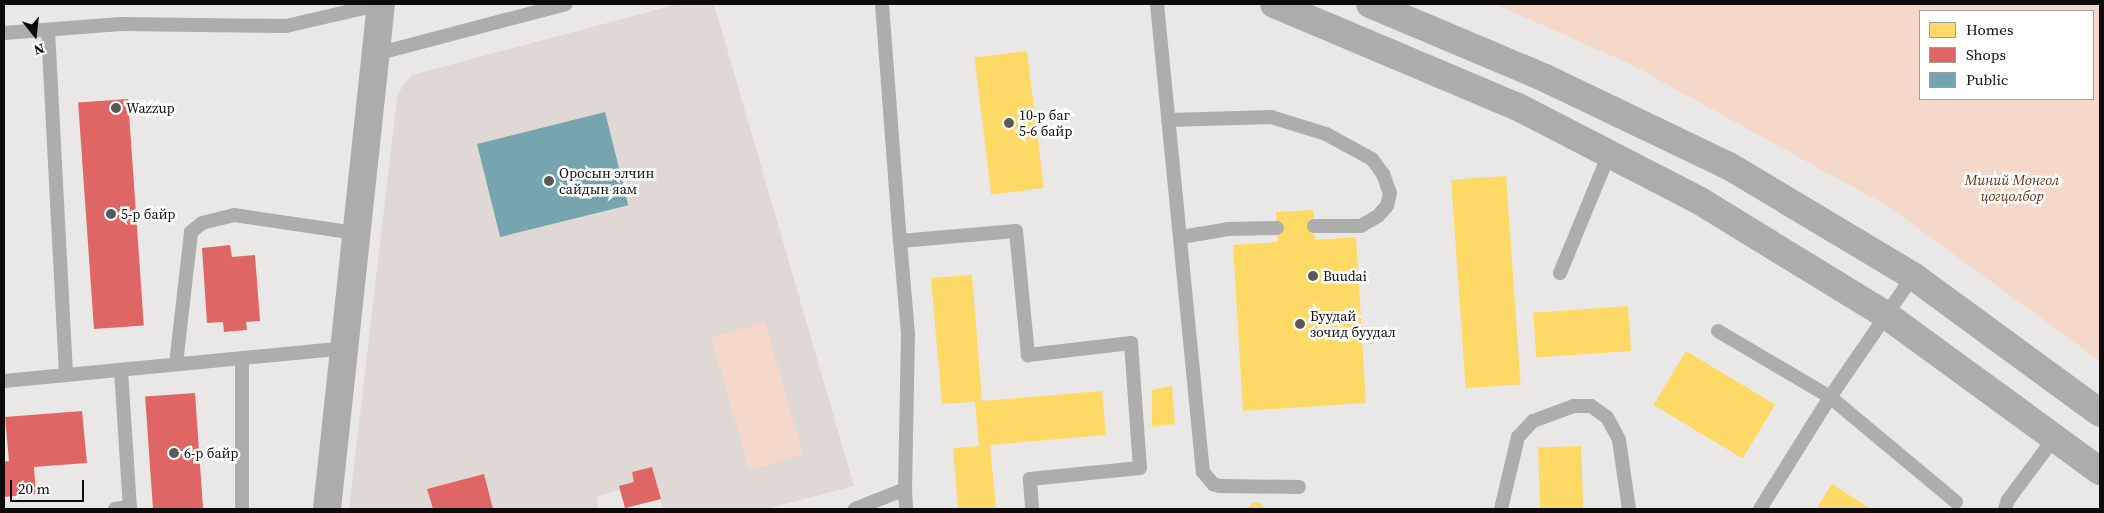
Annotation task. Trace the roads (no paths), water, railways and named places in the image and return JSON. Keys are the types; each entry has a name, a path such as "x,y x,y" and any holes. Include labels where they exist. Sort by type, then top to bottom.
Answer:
{"main road":[{"path":"327,509 381,4"},
{"path":"1274,4 1518,107 1700,201 1886,315 2056,437 2100,471"},
{"path":"1370,4 1545,78 1729,166 1913,276 2100,413"}],"lane":[{"path":"4,33 121,24 286,26 381,4"},
{"path":"376,54 566,4"},
{"path":"882,4 908,334 906,509"},
{"path":"1157,4 1203,472 1209,481 1220,486 1300,487"},
{"path":"48,30 66,375"},
{"path":"1168,120 1271,117 1333,137 1372,159 1384,174 1390,192 1387,206 1378,216 1361,226 1314,226"},
{"path":"1560,273 1609,154"},
{"path":"176,364 191,232 202,223 234,215 356,233"},
{"path":"1180,237 1229,229 1277,228"},
{"path":"900,241 1016,231 1028,355 1131,343 1140,468 1030,480 1032,509"},
{"path":"1760,509 1830,397 1913,276"},
{"path":"1718,331 1830,397 1956,502"},
{"path":"4,381 344,348"},
{"path":"242,358 242,509"},
{"path":"115,509 130,508 121,370"},
{"path":"1501,509 1518,438 1534,421 1574,406 1590,406 1607,417 1619,440 1629,509"},
{"path":"2005,509 2008,500 2056,437"},
{"path":"855,509 905,489"}],"place":[{"name":"Wazzup","path":"116,108"},
{"name":"10-р баг 5-6 байр","path":"1009,123"},
{"name":"Оросын элчин сайдын яам","path":"549,181"},
{"name":"5-р байр","path":"111,214"},
{"name":"Buudai","path":"1313,276"},
{"name":"Буудай зочид буудал","path":"1300,324"},
{"name":"6-р байр","path":"174,453"}],"park label":[{"name":"Миний Монгол цогцолбор","path":"2012,188"}]}
